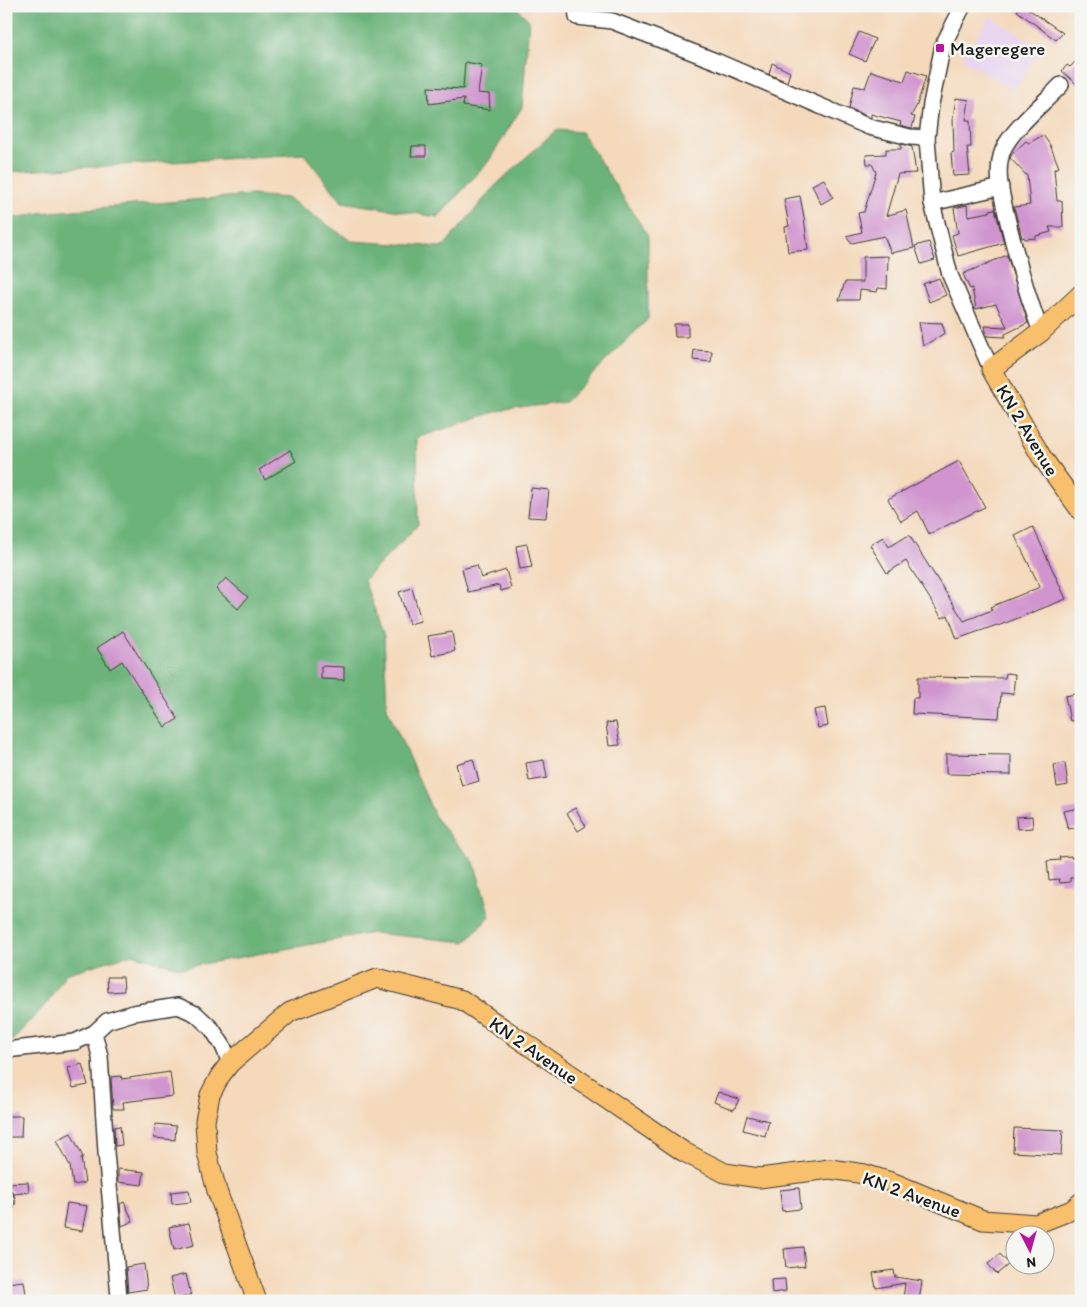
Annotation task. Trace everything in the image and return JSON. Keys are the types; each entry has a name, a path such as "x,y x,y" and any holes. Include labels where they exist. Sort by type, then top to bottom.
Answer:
{"main road":[{"name":"KN 2 Avenue","path":"1081,294 1041,332 991,369 1041,456 1081,511"},
{"name":"KN 2 Avenue","path":"256,1301 217,1190 208,1153 205,1121 210,1095 220,1076 230,1063 290,1012 377,978 462,1000 684,1152 725,1173 759,1178 830,1169 865,1174 894,1183 983,1220 1036,1224 1072,1210 1081,1202"}],"street":[{"path":"576,6 577,17 612,21 718,62 869,127 910,137 928,138"},
{"path":"960,8 942,45 931,104 928,138 932,203 950,275 991,369"},
{"path":"1041,332 1019,267 1001,187 999,163 1012,135 1061,85"},
{"path":"932,203 1001,187"},
{"path":"6,1050 75,1042 94,1033 107,1021 133,1012 178,1006 196,1014 212,1030 223,1046 230,1063"},
{"path":"94,1033 100,1056 106,1152 119,1297"}],"shaded area":[{"path":"990,16 1041,48 1014,91 962,59"}],"green space":[{"path":"6,6 515,6 529,20 522,107 488,162 438,217 342,202 304,154 6,172"},
{"path":"556,130 581,132 648,236 648,319 565,402 498,411 417,438 418,525 364,580 384,636 387,708 436,819 474,862 490,916 466,942 373,933 181,968 132,954 65,974 48,1002 6,1047 6,220 40,213 250,195 288,198 351,241 443,247 495,186"}],"building":[{"path":"1020,6 1024,6 1063,33 1056,40 1017,11"},
{"path":"859,32 875,39 865,61 849,54"},
{"path":"1081,56 1081,88 1062,71 1067,65 1070,67"},
{"path":"465,62 482,65 478,93 489,94 490,110 463,106 464,99 429,104 428,87 463,89"},
{"path":"772,63 790,72 787,82 769,74"},
{"path":"908,70 926,76 917,105 911,116 915,117 912,128 900,125 901,122 871,114 871,118 849,108 854,86 865,88 871,71 904,81"},
{"path":"956,98 969,100 966,120 970,120 971,147 967,147 970,175 953,176 951,153 954,152 953,118"},
{"path":"1043,135 1050,145 1059,167 1054,169 1057,201 1062,201 1063,227 1049,227 1051,232 1036,236 1036,238 1025,239 1024,237 1022,238 1014,207 1030,205 1027,176 1010,158 1026,141 1029,143"},
{"path":"901,144 912,147 916,173 898,174 886,216 906,210 914,248 891,253 884,236 852,243 846,236 862,232 858,213 864,212 876,172 872,164 867,164 866,155 886,154 886,149 901,149"},
{"path":"412,146 426,146 426,156 411,156"},
{"path":"824,179 833,197 821,204 812,185"},
{"path":"800,196 808,250 788,252 785,227 789,226 784,199"},
{"path":"967,205 968,216 990,212 990,210 995,209 1004,243 958,256 952,235 958,233 954,208"},
{"path":"929,242 935,260 921,264 915,246"},
{"path":"1007,255 1028,323 1005,334 1005,337 987,336 985,326 1007,327 996,304 976,309 972,288 970,289 963,274"},
{"path":"888,256 887,289 878,288 877,292 860,290 859,300 839,300 845,282 863,282 863,257"},
{"path":"939,278 946,295 929,302 923,284"},
{"path":"919,322 942,323 945,333 923,346"},
{"path":"674,324 688,324 688,337 675,337"},
{"path":"694,350 712,351 711,362 693,360"},
{"path":"290,450 296,461 265,480 259,470"},
{"path":"959,461 985,507 929,534 918,511 901,521 888,499"},
{"path":"531,488 549,490 546,518 528,517"},
{"path":"1033,527 1066,599 998,626 957,639 948,615 942,618 906,561 887,573 870,545 883,537 889,547 909,535 964,621 992,610 990,607 1040,587 1015,536"},
{"path":"527,544 532,567 520,569 516,546"},
{"path":"477,565 481,578 506,570 511,588 501,591 499,585 468,592 462,569"},
{"path":"226,578 248,597 238,609 216,589"},
{"path":"412,588 421,621 409,624 399,592"},
{"path":"123,631 178,719 165,727 122,661 110,669 97,648"},
{"path":"452,632 455,651 432,656 428,636"},
{"path":"321,666 344,667 344,680 321,679"},
{"path":"1006,673 1015,674 1013,694 1001,693 999,718 912,714 913,698 918,698 918,677 1005,678"},
{"path":"1075,694 1080,720 1070,721 1065,696"},
{"path":"825,708 828,726 818,728 814,710"},
{"path":"616,722 620,745 609,746 606,723"},
{"path":"946,754 1011,755 1011,775 946,774"},
{"path":"473,759 479,781 462,786 456,764"},
{"path":"544,760 547,778 529,781 526,763"},
{"path":"1065,763 1068,785 1057,787 1054,765"},
{"path":"575,808 586,826 578,831 567,813"},
{"path":"1081,808 1081,827 1068,829 1063,811"},
{"path":"1032,816 1033,828 1017,829 1016,817"},
{"path":"1071,856 1071,858 1081,857 1081,877 1070,878 1070,882 1060,883 1059,879 1049,880 1047,861 1060,860 1059,857"},
{"path":"107,977 123,977 124,991 108,992"},
{"path":"82,1064 88,1085 73,1088 68,1068"},
{"path":"170,1072 173,1096 123,1102 124,1109 113,1109 111,1077 121,1076 122,1079"},
{"path":"718,1092 739,1099 734,1110 714,1102"},
{"path":"6,1116 22,1116 21,1137 6,1137"},
{"path":"747,1116 769,1121 765,1136 743,1130"},
{"path":"156,1124 176,1126 175,1140 154,1138"},
{"path":"120,1126 122,1145 115,1146 114,1127"},
{"path":"1014,1128 1063,1130 1061,1155 1013,1152"},
{"path":"71,1133 83,1157 81,1158 85,1183 73,1185 70,1166 57,1140"},
{"path":"118,1169 144,1172 142,1185 118,1182"},
{"path":"28,1182 29,1192 14,1194 6,1189 6,1183"},
{"path":"799,1188 801,1209 782,1211 780,1190"},
{"path":"189,1190 191,1202 172,1204 171,1192"},
{"path":"124,1202 133,1221 122,1226 120,1204"},
{"path":"67,1203 87,1206 82,1231 63,1228"},
{"path":"189,1223 194,1245 174,1250 169,1227"},
{"path":"803,1247 805,1266 786,1268 784,1249"},
{"path":"1000,1254 1004,1258 1004,1268 997,1274 988,1264"},
{"path":"144,1264 147,1289 128,1292 126,1267"},
{"path":"894,1270 895,1277 922,1281 919,1301 903,1299 905,1283 876,1288 873,1273"},
{"path":"186,1274 191,1295 175,1299 170,1278"},
{"path":"785,1279 786,1291 772,1293 771,1280"},
{"path":"24,1281 27,1301 6,1301 6,1283"}],"place":[{"name":"Mageregere","path":"940,48"}]}
